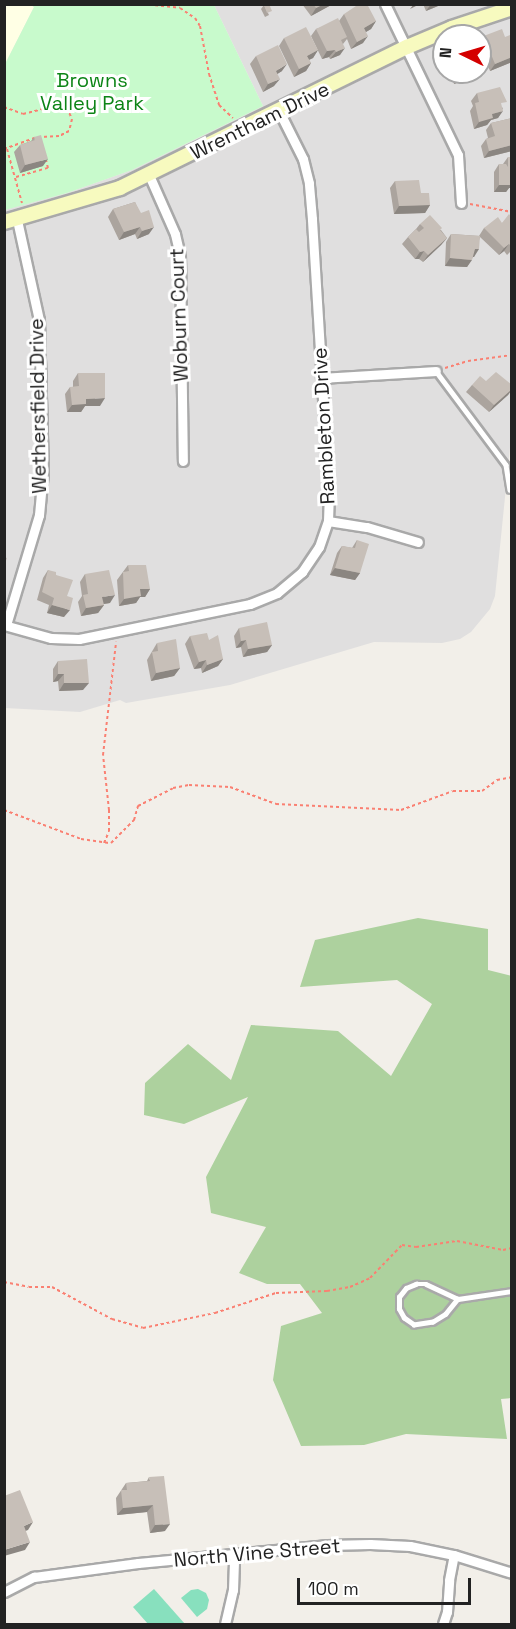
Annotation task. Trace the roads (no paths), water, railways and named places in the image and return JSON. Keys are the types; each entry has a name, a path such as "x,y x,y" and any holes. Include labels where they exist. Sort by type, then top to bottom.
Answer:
{"street":[{"path":"385,4 458,155 460,203"},
{"name":"Wrentham Drive","path":"11,221 92,198 149,175 407,47 468,22 512,8"},
{"name":"Rambleton Drive","path":"5,625 65,640 116,632 250,604 277,593 302,572 319,547 328,521 309,183 303,159 279,111"},
{"name":"Woburn Court","path":"149,175 175,234 180,255 183,460"},
{"name":"Wethersfield Drive","path":"5,625 39,515 43,472 39,320 11,221"},
{"path":"321,378 436,371"},
{"path":"328,521 367,527 418,542"},
{"name":"North Vine Street","path":"4,1592 34,1577 138,1563 370,1544 410,1546 454,1555 512,1573"},
{"path":"225,1624 233,1590 234,1555"},
{"path":"443,1624 447,1612 449,1580 454,1555"}],"lane":[{"path":"436,371 506,465 510,490"},
{"path":"458,1299 446,1314 433,1322 414,1325 404,1318 399,1309 399,1297 406,1288 416,1284 438,1288 458,1299 512,1291"}],"park label":[{"name":"Browns Valley Park","path":"92,92"}]}
